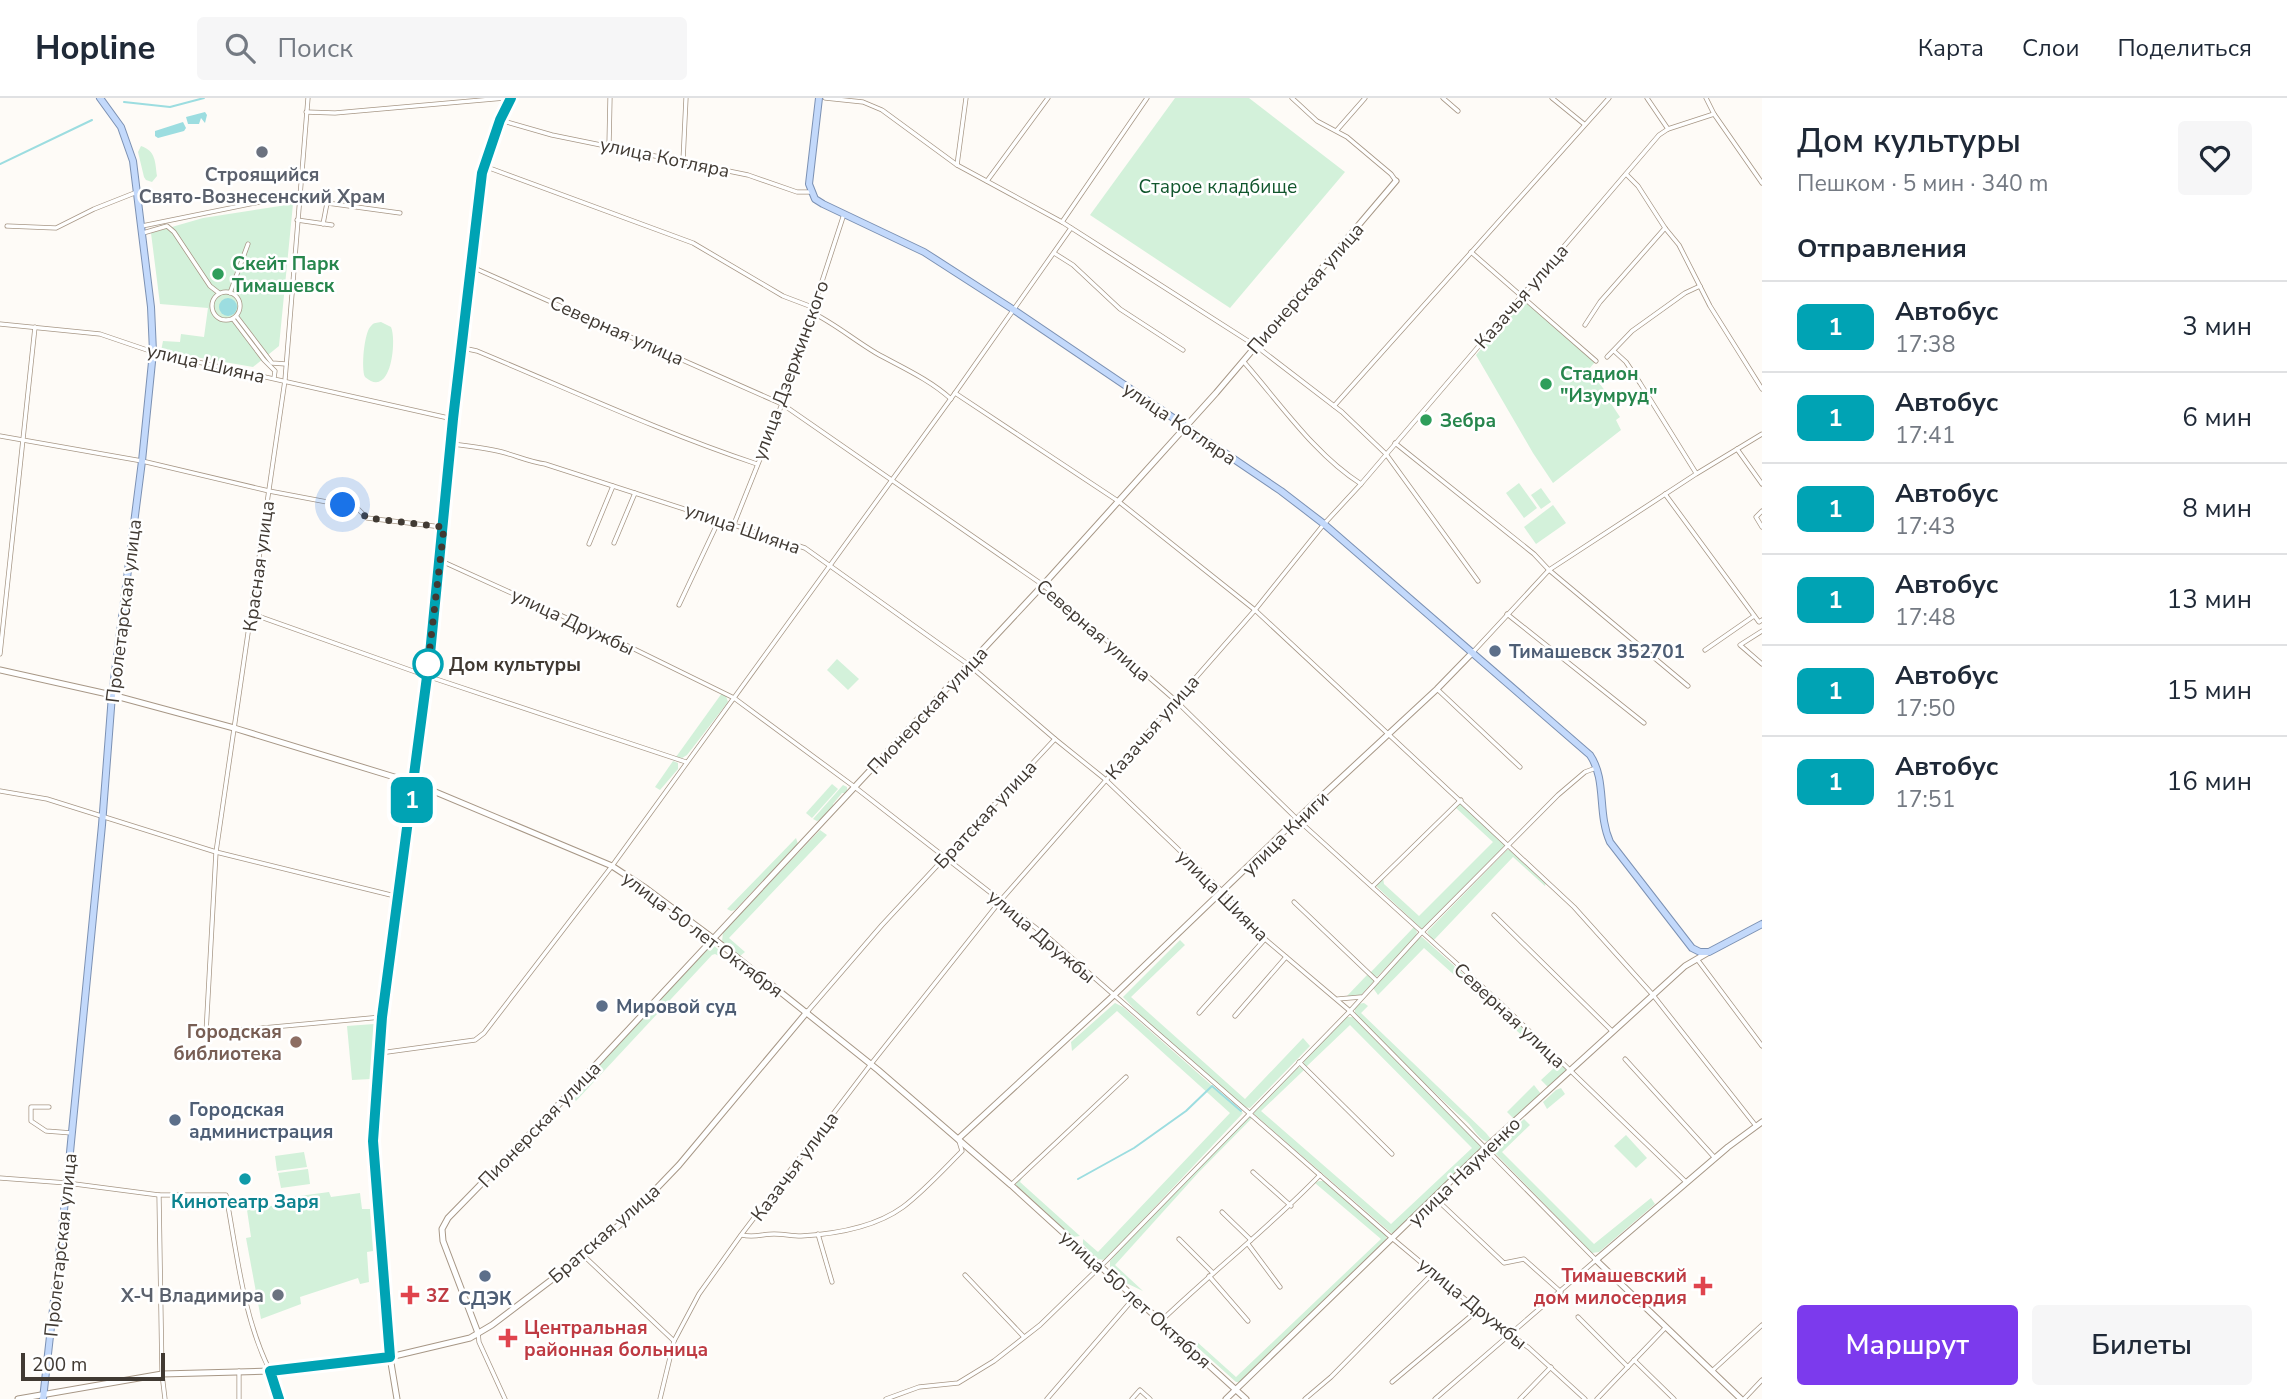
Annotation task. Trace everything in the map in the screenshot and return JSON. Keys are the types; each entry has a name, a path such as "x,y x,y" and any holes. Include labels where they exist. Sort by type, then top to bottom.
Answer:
{"main road":[{"name":"Пролетарская улица","path":"43,1397 72,1133 112,695 153,352 151,307 133,161 116,119 100,98"},
{"path":"397,1399 390,1357 373,1141 382,1017 427,677 453,419 484,166 500,120 511,98"},
{"path":"811,191 810,173 822,98"},
{"name":"Пионерская улица","path":"478,1333 443,1241 443,1226 448,1218 558,1106 1043,585 1186,427 1396,181"},
{"name":"улица Котляра","path":"811,191 823,204 924,252 1282,491 1324,524 1579,744 1598,767"},
{"name":"улица Книги","path":"958,1139 1437,690 1473,652"},
{"name":"улица 50 лет Октября","path":"0,670 112,695 234,728 414,783 612,866 714,939 871,1064 1101,1266 1246,1399"},
{"path":"1598,767 1604,827 1610,842 1695,950 1709,952"},
{"name":"улица Науменко","path":"1226,1399 1486,1147 1685,966 1762,924"},
{"name":"Братская улица","path":"18,1399 43,1397 162,1374 270,1371 390,1357 463,1340 478,1333 583,1256 631,1215 679,1166 807,1012"},
{"path":"1596,1260 1686,1182 1759,1124"},
{"name":"улица Шияна","path":"1596,1260 1742,1399"},
{"path":"270,1371 279,1399"}],"street":[{"name":"Красная улица","path":"307,98 285,380 216,852 206,1033 382,1017"},
{"path":"306,112 347,112 505,98"},
{"path":"609,145 610,98"},
{"path":"683,161 686,98"},
{"path":"822,98 863,102 882,110 957,165 1062,222 1256,346 1334,406 1386,454 1478,580"},
{"path":"957,165 966,98"},
{"path":"987,180 1048,98"},
{"path":"1062,222 1147,98"},
{"path":"1292,98 1318,121 1337,130 1396,181"},
{"path":"1337,130 1365,98"},
{"path":"1443,98 1458,111"},
{"path":"1552,98 1584,124"},
{"path":"1334,406 1609,98"},
{"path":"1647,98 1668,129"},
{"path":"1706,98 1714,114 1762,183"},
{"name":"Казачья улица","path":"660,1399 674,1341 699,1294 871,1064 1001,901 1255,610 1324,524 1660,135 1668,129 1714,114"},
{"name":"улица Котляра","path":"500,120 552,135 747,174 797,191 811,191"},
{"path":"484,166 693,243 812,310 875,352 941,390 951,399"},
{"path":"1626,174 1638,186 1665,228 1679,244 1722,326 1762,389"},
{"path":"7,226 57,228 94,209 138,192"},
{"path":"142,229 299,194"},
{"path":"323,223 327,203 400,213"},
{"name":"улица Дзержинского","path":"734,524 782,404 844,214"},
{"path":"297,220 332,225"},
{"path":"142,229 167,226 174,232 210,286 219,293 230,293 239,300 241,307 235,318 225,321 218,319 213,313 211,306 219,293"},
{"path":"380,1053 475,1040 484,1033 612,866 951,399 1071,228"},
{"path":"1585,325 1600,302 1665,228"},
{"path":"230,293 247,244"},
{"path":"1471,252 1596,361"},
{"path":"1054,253 1073,265 1121,309 1183,350"},
{"name":"Северная улица","path":"471,266 782,404 1043,585 1175,700 1297,819 1497,1000 1686,1182"},
{"path":"1607,357 1632,331 1685,293 1700,286"},
{"path":"235,318 272,363 286,365"},
{"path":"235,318 275,371 274,378"},
{"name":"улица Шияна","path":"0,324 100,334 153,352 453,419"},
{"path":"0,653 36,327"},
{"path":"463,348 477,351 696,444 757,464"},
{"path":"1614,351 1626,362 1696,474"},
{"path":"1243,361 1306,437 1349,477 1361,484"},
{"path":"955,393 1118,501 1255,610 1574,907 1653,995 1759,1124"},
{"name":"улица Книги","path":"1473,652 1549,570 1762,434"},
{"path":"0,436 142,461 269,491 357,508 367,518 444,527"},
{"path":"1395,443 1534,554 1549,570 1688,686"},
{"name":"улица Шияна","path":"452,444 505,453 545,464 734,524 805,548 829,564 969,665 1106,780 1223,892 1265,939 1350,1011 1596,1260"},
{"path":"1737,449 1762,484"},
{"path":"589,544 613,486"},
{"path":"614,544 635,493"},
{"path":"1665,494 1754,616 1759,622 1762,621"},
{"path":"1762,511 1756,517 1762,527"},
{"path":"679,605 719,520"},
{"name":"улица Дружбы","path":"439,560 626,645 734,698 856,788 1050,939 1393,1239 1551,1367 1585,1399"},
{"path":"252,614 427,677 686,762"},
{"path":"1507,614 1644,723"},
{"path":"1705,650 1754,616"},
{"path":"1762,631 1740,645 1762,664"},
{"path":"1437,690 1520,767"},
{"name":"Братская улица","path":"807,1012 944,857 1055,739"},
{"path":"886,1399 919,1387 958,1383 994,1361 1040,1325 1350,1011 1421,933 1558,794 1585,772 1598,767"},
{"path":"0,791 47,799 216,852 398,897"},
{"path":"1373,886 1461,800"},
{"path":"1293,902 1377,981"},
{"path":"1494,915 1612,1031"},
{"path":"1199,1013 1265,939"},
{"path":"1235,1016 1286,957"},
{"path":"1697,959 1762,1046"},
{"path":"1337,999 1357,999 1363,996"},
{"path":"1625,1059 1715,1158"},
{"path":"1299,1062 1392,1154"},
{"path":"1010,1185 1126,1077"},
{"name":"Пролетарская улица","path":"49,1107 31,1107 31,1121 46,1131 72,1133"},
{"name":"улица Книги","path":"741,1235 799,1236 845,1231 878,1221 904,1207 962,1151 958,1139"},
{"path":"1253,1172 1290,1206"},
{"path":"1161,1321 1290,1206 1320,1175"},
{"path":"0,1178 67,1183 159,1195 226,1195 246,1303 270,1371"},
{"path":"159,1195 162,1374 165,1399"},
{"path":"1435,1198 1504,1263 1524,1259 1561,1292"},
{"path":"1223,1212 1250,1242 1280,1287"},
{"path":"818,1234 832,1282"},
{"path":"1179,1239 1248,1321"},
{"path":"583,1256 674,1341"},
{"path":"1435,1399 1596,1260"},
{"path":"1305,1399 1331,1377 1434,1272"},
{"path":"965,1275 1024,1337"},
{"path":"1047,1399 1134,1298"},
{"path":"1392,1382 1478,1310"},
{"path":"1578,1317 1628,1367"},
{"path":"1712,1370 1762,1325"},
{"path":"1597,1399 1666,1327"},
{"path":"478,1333 479,1342 505,1399"},
{"path":"1634,1360 1674,1399"},
{"path":"1520,1399 1551,1367"},
{"path":"239,1371 239,1399"},
{"path":"1742,1399 1762,1380"},
{"path":"1132,1399 1140,1390 1150,1399"}],"green space":[{"name":"Старое кладбище","path":"1175,98 1249,98 1345,172 1230,308 1090,215"},
{"path":"141,146 150,151 154,158 157,176 152,182 144,177 138,152"},
{"path":"293,204 279,346 253,367 161,351 163,341 180,342 181,334 204,337 208,308 160,304 151,233 203,218"},
{"name":"Стадион \"Изумруд\"","path":"1527,301 1595,362 1589,369 1611,399 1610,402 1620,417 1616,420 1621,430 1553,483 1476,355 1519,304"},
{"path":"381,322 391,327 392,355 386,375 381,381 374,382 365,377 364,351 369,330 373,324"},
{"path":"1519,483 1537,508 1524,518 1506,493"},
{"path":"1541,488 1551,502 1541,509 1531,495"},
{"path":"1553,505 1566,523 1536,544 1524,527"},
{"path":"837,659 859,679 848,690 827,670"},
{"path":"722,693 728,702 687,755 676,757"},
{"path":"673,761 678,763 678,769 660,790 655,787"},
{"path":"832,784 838,789 812,818 806,813"},
{"path":"843,785 847,787 847,793 842,793 822,819 813,819"},
{"path":"1460,803 1505,846 1422,929 1376,886 1383,878 1384,884 1419,916 1493,842 1456,808"},
{"path":"820,830 827,835 729,938 745,952 740,956 722,942 723,932"},
{"path":"796,838 798,844 735,910 727,909"},
{"path":"1507,850 1511,850 1546,883 1545,886 1513,857 1433,941 1427,932"},
{"path":"1414,927 1416,936 1377,977 1370,973"},
{"path":"1422,937 1548,1050 1544,1055 1424,948 1378,995 1373,988 1418,938"},
{"path":"1180,940 1185,945 1131,997 1245,1099 1303,1038 1310,1046 1250,1108 1244,1107 1145,1020 1123,997"},
{"path":"713,945 727,960 712,955 576,1101 573,1097 574,1091"},
{"path":"1368,974 1374,981 1361,995 1346,997"},
{"path":"1115,1003 1123,1007 1243,1113 1106,1259 1102,1260 1090,1252 1083,1244 1083,1239 1098,1252 1230,1113 1117,1011 1072,1051 1071,1042"},
{"path":"1364,1003 1368,1006 1361,1013 1486,1133 1490,1138 1489,1142 1479,1137 1466,1121 1409,1069 1355,1014 1358,1004"},
{"path":"1346,1017 1353,1017 1483,1148 1393,1233 1253,1112 1295,1068 1301,1067 1304,1070 1261,1111 1391,1224 1472,1148 1350,1025 1306,1067 1303,1061"},
{"path":"374,1024 371,1079 352,1080 347,1026"},
{"path":"1557,1060 1566,1071 1548,1087 1541,1080 1555,1067 1553,1065"},
{"path":"1534,1085 1541,1094 1515,1120 1507,1112"},
{"path":"1561,1088 1565,1094 1547,1109 1543,1102"},
{"path":"1249,1115 1252,1118 1115,1265 1143,1291 1124,1282 1110,1270 1110,1261 1149,1216"},
{"path":"1524,1119 1530,1125 1502,1152 1594,1244 1651,1198 1655,1204 1599,1252 1592,1253 1493,1151"},
{"path":"1626,1135 1647,1158 1636,1168 1614,1146"},
{"path":"304,1152 307,1167 277,1171 275,1156"},
{"path":"308,1169 310,1184 281,1188 278,1173"},
{"path":"1023,1176 1020,1182 1080,1236 1073,1237 1016,1185"},
{"path":"1325,1181 1384,1232 1386,1241 1240,1382 1236,1382 1196,1346 1196,1341 1236,1377 1381,1239 1315,1183"},
{"path":"329,1192 331,1197 360,1193 362,1209 370,1209 373,1251 367,1252 369,1282 360,1284 358,1278 300,1297 301,1304 261,1319 246,1238 251,1237 247,1210 278,1205 277,1199"}],"water":[{"path":"205,112 205,123 201,118 199,124 188,124 186,117"},
{"path":"183,122 186,128 184,131 158,138 155,136 155,131"},
{"path":"228,298 234,301 237,307 234,313 228,316 222,313 219,307 222,301"}],"waterway":[{"path":"124,102 170,107 204,98"},
{"path":"0,164 92,120"},
{"path":"1078,1179 1134,1148 1186,1111 1212,1086 1241,1111"}],"bus line":[{"name":"1","path":"279,1399 270,1371 390,1357 373,1141 382,1017 430,654 453,419 482,173 500,120 511,98"}],"place":[{"name":"Строящийся Свято-Вознесенский Храм","path":"262,152"},
{"name":"Скейт Парк Тимашевск","path":"218,274"},
{"name":"Стадион \"Изумруд\"","path":"1546,384"},
{"name":"Зебра","path":"1426,420"},
{"name":"Тимашевск 352701","path":"1495,651"},
{"name":"Дом культуры","path":"428,664"},
{"name":"Мировой суд","path":"602,1006"},
{"name":"Городская библиотека","path":"296,1042"},
{"name":"Городская администрация","path":"175,1120"},
{"name":"Кинотеатр Заря","path":"245,1179"},
{"name":"СДЭК","path":"485,1276"},
{"name":"Тимашевский дом милосердия","path":"1703,1286"},
{"name":"Х-Ч Владимира","path":"278,1295"},
{"name":"3Z","path":"410,1295"},
{"name":"Центральная районная больница","path":"508,1338"}],"route":[{"path":"343,505 357,508 367,518 444,527 428,664"}]}
